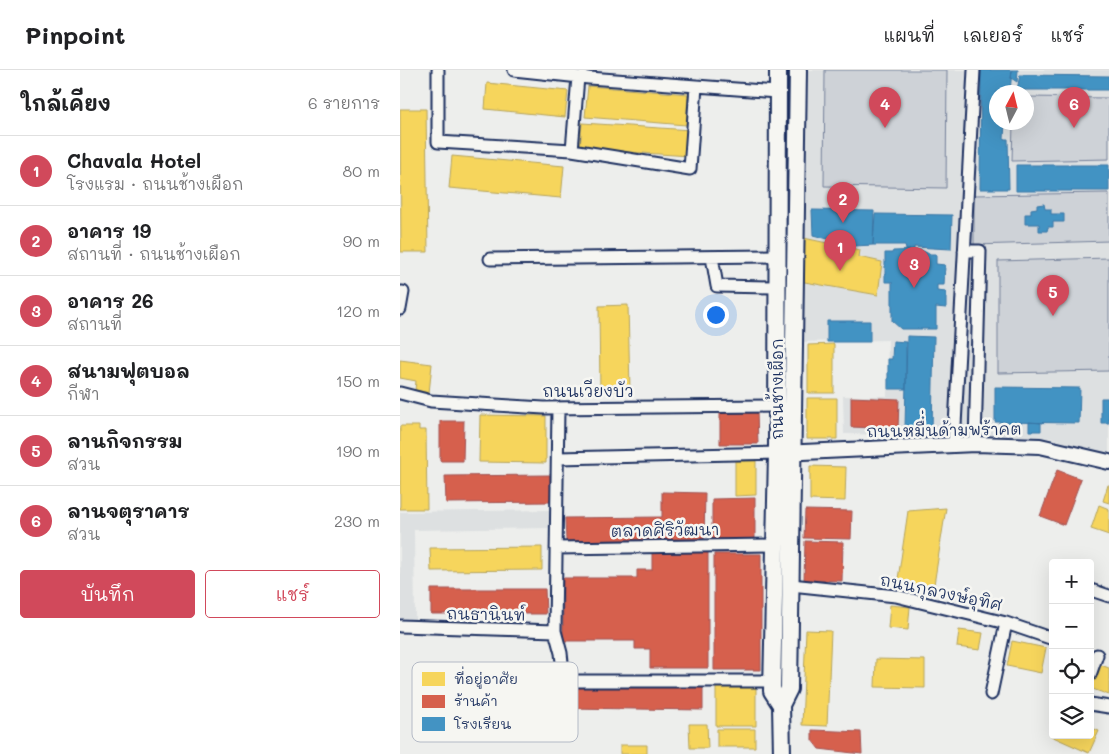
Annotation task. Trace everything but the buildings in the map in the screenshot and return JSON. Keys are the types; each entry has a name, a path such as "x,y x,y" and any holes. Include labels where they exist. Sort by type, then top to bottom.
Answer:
{"main road":[{"name":"ถนนช้างเผือก","path":"778,70 777,406 785,453 791,586 790,689 781,705 782,754"},
{"name":"ถนนช้างเผือก","path":"781,705 772,691 775,545 785,453 798,70"}],"street":[{"path":"438,70 438,142 572,150 690,168 696,86"},
{"path":"514,70 578,77 777,92"},
{"path":"954,444 974,70"},
{"path":"572,150 578,77"},
{"path":"964,251 980,251 975,444"},
{"path":"712,256 717,286 777,287"},
{"path":"490,259 777,256"},
{"path":"400,292 403,292 400,309"},
{"name":"ถนนเวียงบัว","path":"400,394 431,401 558,408 777,406"},
{"path":"558,408 555,631 562,662"},
{"name":"ถนนหมื่่นด้ามพร้าคต","path":"785,453 975,444 1040,446 1109,462"},
{"path":"558,458 785,453"},
{"name":"ตลาดศิริวัฒนา","path":"556,548 775,545"},
{"name":"ถนนกุลวงษ์อุทิศ","path":"791,586 896,596 1006,623 1049,638"},
{"path":"1094,591 1109,596"},
{"path":"991,694 1006,623"},
{"name":"ถนธานินท์","path":"400,626 417,629 555,631"},
{"path":"1094,653 1109,659"},
{"path":"578,681 772,681"},
{"path":"1094,705 1109,708"}],"shaded area":[{"path":"802,70 1109,70 1109,457 1050,438 844,434 843,396 887,396 888,340 798,342 799,281 878,295 882,262 859,257 859,250 799,237"},
{"path":"825,70 947,70 946,188 824,186"},
{"path":"1034,97 1109,98 1109,159 1012,161 1013,130 1034,130"},
{"path":"1109,193 1109,241 974,245 974,195"},
{"path":"1109,258 1109,371 998,373 998,261"},
{"path":"551,510 551,528 414,530 415,621 400,621 400,512"}],"place":[{"name":"สนามฟุตบอล","path":"885,128"},
{"name":"ลานจตุราคาร","path":"1074,128"},
{"name":"อาคาร 19","path":"843,223"},
{"name":"Chavala Hotel","path":"840,271"},
{"name":"อาคาร 26","path":"914,288"},
{"name":"ลานกิจกรรม","path":"1053,316"}]}
